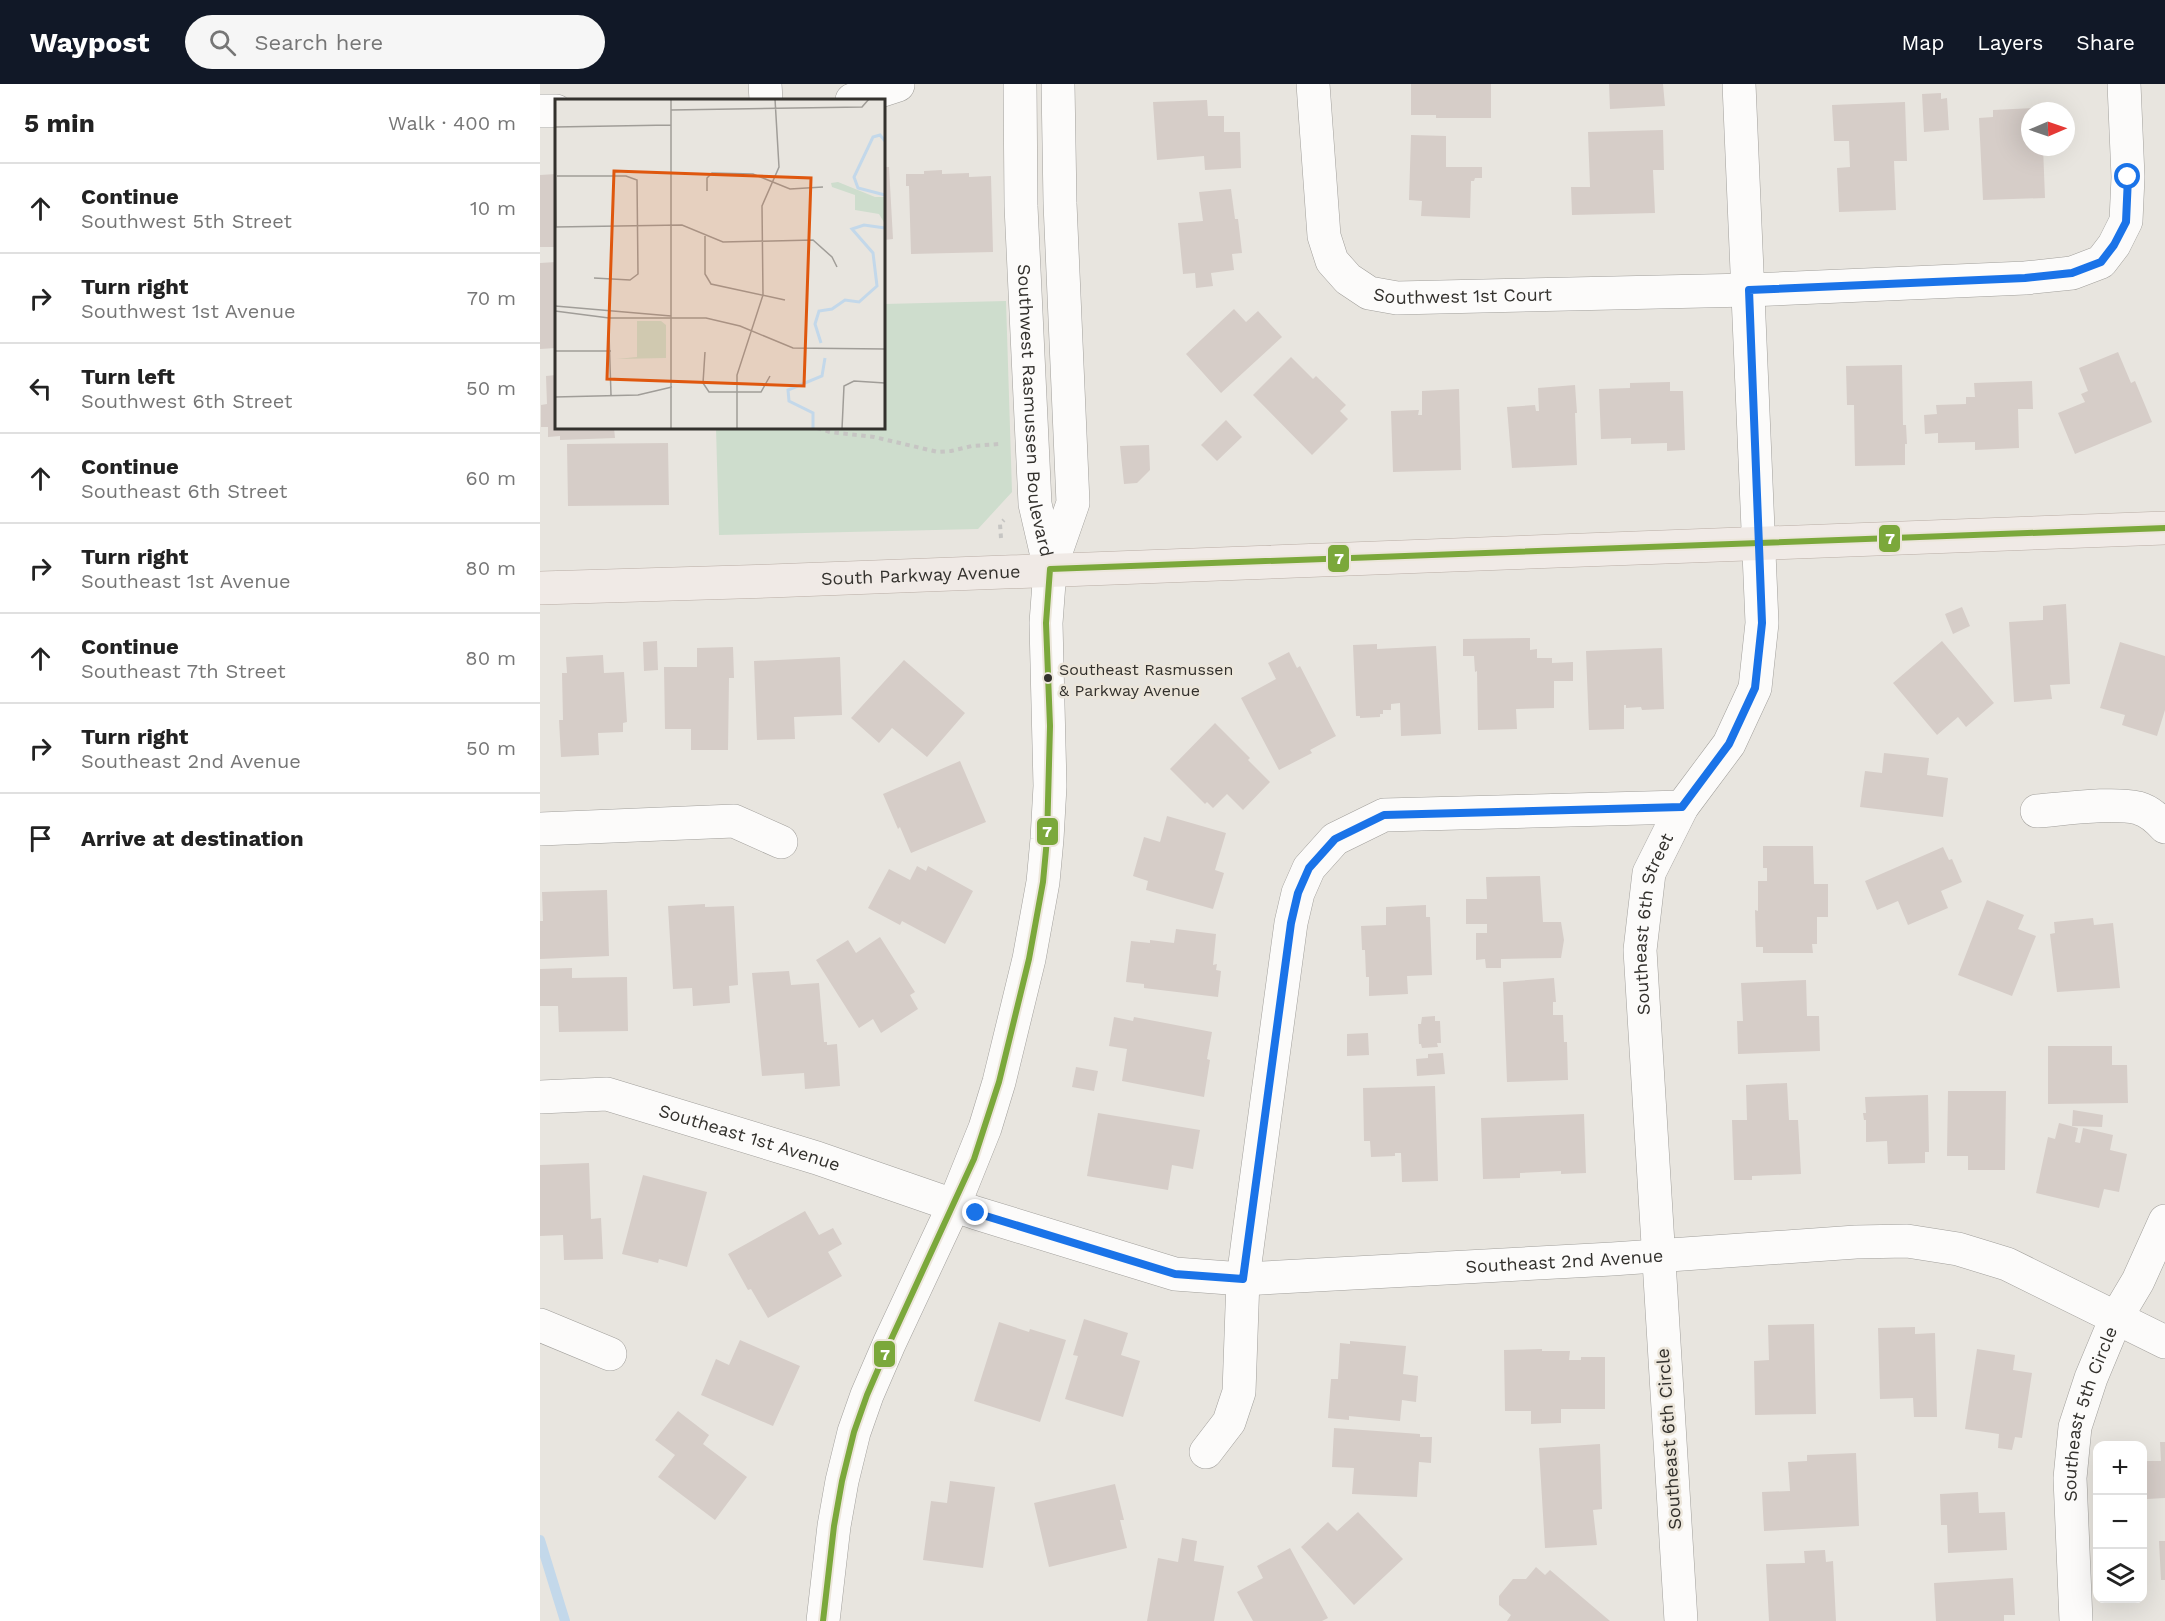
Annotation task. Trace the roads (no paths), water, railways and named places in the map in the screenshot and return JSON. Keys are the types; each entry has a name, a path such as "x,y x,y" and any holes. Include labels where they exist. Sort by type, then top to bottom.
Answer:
{"main road":[{"name":"South Parkway Avenue","path":"540,588 2165,528"}],"street":[{"path":"765,84 766,99"},
{"name":"Southwest Rasmussen Boulevard","path":"1020,84 1021,206 1035,504 1050,569"},
{"name":"Southwest Rasmussen Boulevard","path":"1050,569 1073,502 1059,180 1058,84"},
{"name":"Southwest 1st Court","path":"1313,84 1324,236 1332,261 1348,279 1370,293 1396,298 1749,290 2025,278 2072,273 2101,262 2114,245 2126,222 2128,177 2124,84"},
{"name":"Southeast 6th Street","path":"1658,1257 1640,950 1649,873 1682,807 1729,744 1755,688 1762,623 1739,84"},
{"path":"855,99 898,85"},
{"path":"823,1621 834,1526 854,1432 889,1344 974,1159 999,1082 1029,959 1043,882 1050,786 1046,623 1050,569"},
{"path":"2037,811 2122,806 2139,808 2155,816 2165,826"},
{"path":"1206,1452 1229,1422 1239,1392 1243,1279 1291,923 1298,893 1309,868 1335,839 1384,815 1682,807"},
{"path":"540,829 734,821 782,842"},
{"name":"Southeast 1st Avenue","path":"540,1097 607,1094 827,1162 954,1205"},
{"name":"Southeast 2nd Avenue","path":"954,1205 1175,1274 1243,1279 1658,1257 1882,1241 1933,1244 2007,1264 2165,1342"},
{"name":"Southeast 5th Circle","path":"2076,1621 2070,1460 2079,1410 2116,1318 2138,1281 2165,1221"},
{"name":"Southeast 6th Circle","path":"1658,1257 1681,1621"},
{"path":"540,1325 610,1354"}],"waterway":[{"path":"540,1540 565,1621"}],"place":[{"name":"Southeast Rasmussen & Parkway Avenue","path":"1048,678"}]}
